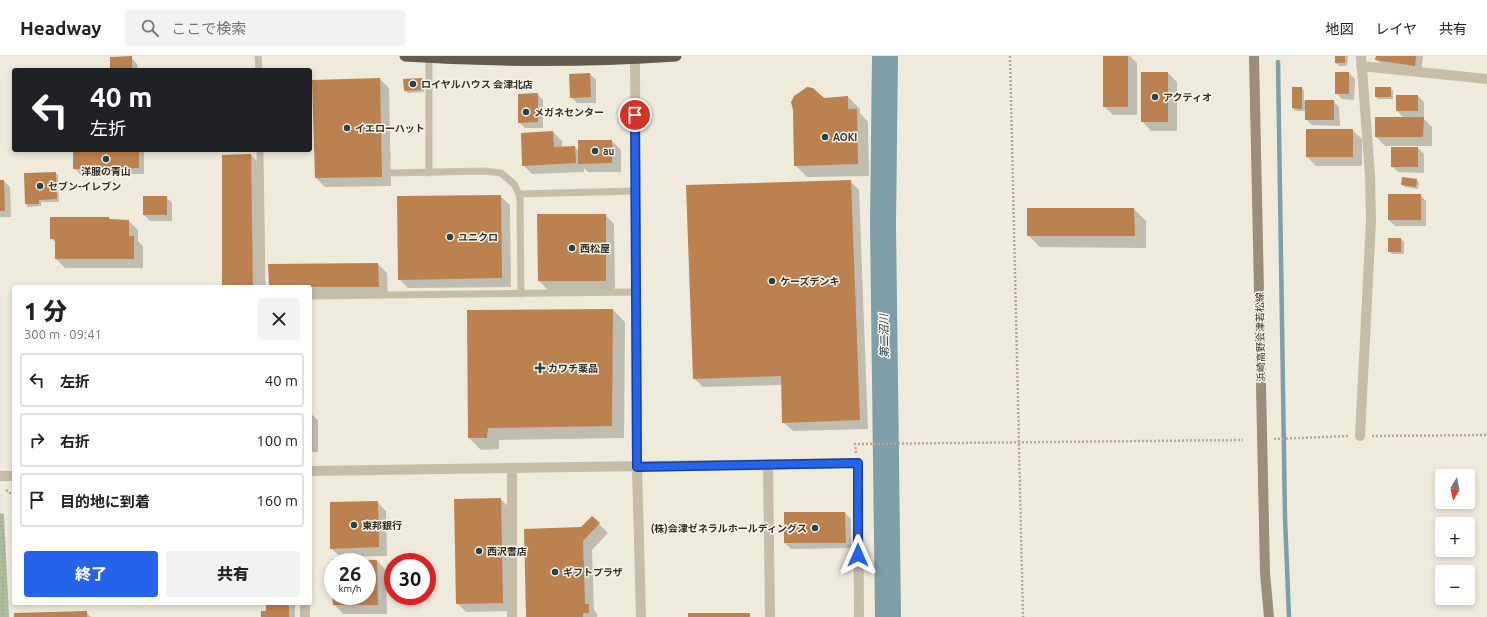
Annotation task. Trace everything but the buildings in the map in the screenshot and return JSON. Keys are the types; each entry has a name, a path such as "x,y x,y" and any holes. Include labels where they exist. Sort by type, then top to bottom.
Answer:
{"highway":[{"path":"405,56 429,58 499,59 676,56"}],"main road":[{"name":"浜崎高野会津若松線","path":"1254,56 1265,573 1269,617"}],"street":[{"path":"635,57 637,467 641,617"},
{"path":"1360,436 1371,221 1370,175 1361,61 1487,80"},
{"path":"312,471 858,463 859,617"},
{"path":"768,464 770,617"},
{"path":"512,469 512,617"},
{"path":"1,476 12,476"},
{"path":"305,605 305,617"}],"lane":[{"path":"258,56 258,68"},
{"path":"429,58 429,173"},
{"path":"260,152 262,285"},
{"path":"390,172 429,173 484,171 501,173 514,184 519,194 521,294"},
{"path":"519,194 635,191"},
{"path":"312,296 637,292"}],"path":[{"path":"1010,56 1023,617"},
{"path":"1274,438 1487,435"},
{"path":"858,463 855,444 1020,441 1243,440"},
{"path":"6,490 12,494"},
{"path":"0,517 4,540 2,593 3,617"}],"green space":[{"path":"0,513 4,514 9,617 0,617"}],"waterway":[{"name":"第二沼川","path":"885,56 883,224 888,617"},
{"path":"1278,62 1285,518 1289,617"}],"place":[{"name":"ロイヤルハウス 会津北店","path":"413,84"},
{"name":"アクティオ","path":"1155,97"},
{"name":"メガネセンター","path":"526,112"},
{"name":"イエローハット","path":"347,128"},
{"name":"AOKI","path":"825,137"},
{"name":"au","path":"595,151"},
{"name":"洋服の青山","path":"106,159"},
{"name":"セブン-イレブン","path":"40,186"},
{"name":"ユニクロ","path":"450,237"},
{"name":"西松屋","path":"572,248"},
{"name":"ケーズデンキ","path":"772,281"},
{"name":"カワチ薬品","path":"540,368"},
{"name":"東邦銀行","path":"354,525"},
{"name":"(株)会津ゼネラルホールディングス","path":"815,528"},
{"name":"西沢書店","path":"479,551"},
{"name":"ギフトプラザ","path":"555,572"}],"route":[{"path":"635,115 637,467 858,463 858,555"}]}
